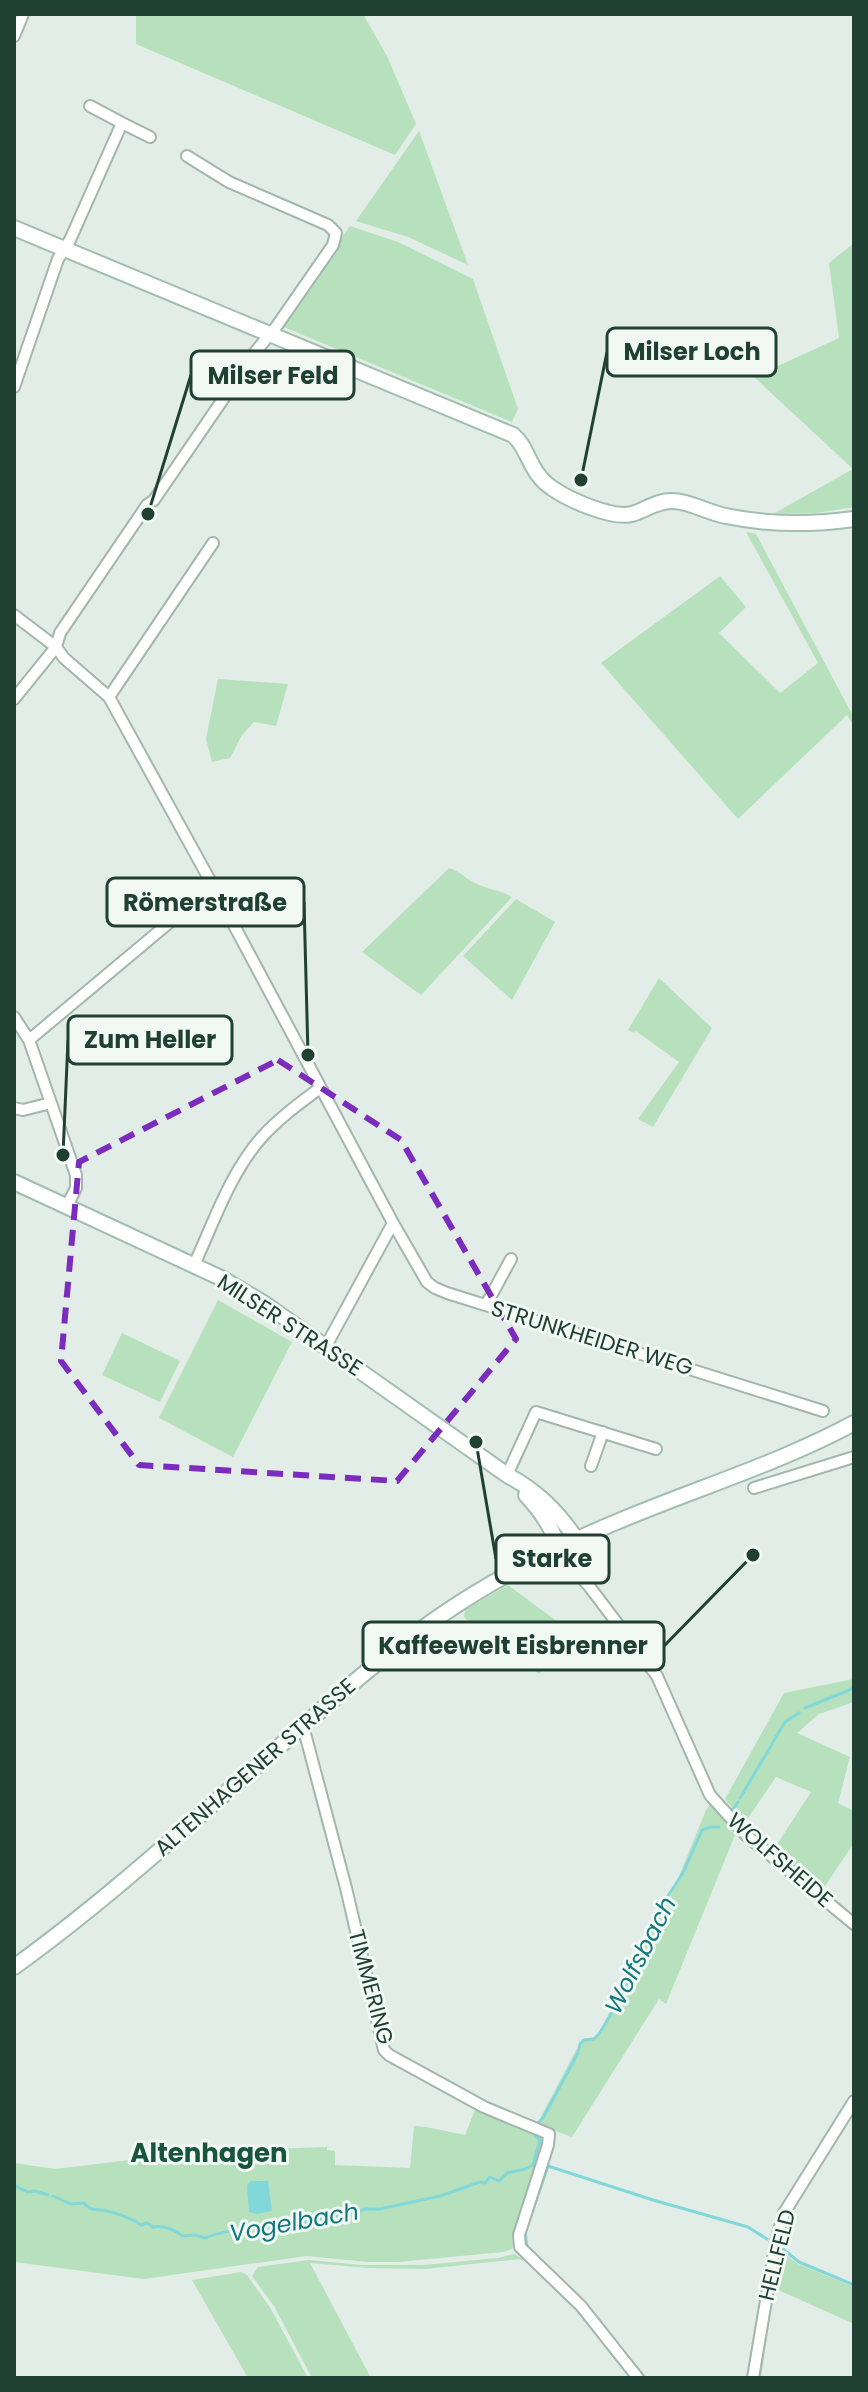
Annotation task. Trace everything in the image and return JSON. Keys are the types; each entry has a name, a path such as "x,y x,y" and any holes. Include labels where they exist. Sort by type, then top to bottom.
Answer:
{"main road":[{"path":"14,228 513,435 531,467 550,487 612,515 633,514 670,500 722,515 777,524 854,519"},
{"name":"MILSER STRASSE","path":"14,1182 223,1279 265,1304 507,1475 529,1487 549,1505 577,1540"},
{"name":"ALTENHAGENER STRASSE","path":"14,1967 125,1880 363,1674 476,1593 612,1523 814,1444 854,1423"},
{"name":"MILSER STRASSE","path":"507,1475 545,1517 559,1548"}],"street":[{"path":"14,36 23,14"},
{"path":"90,106 150,137"},
{"path":"14,387 64,249 122,123"},
{"path":"14,699 56,647 60,633 147,505 154,500 333,245 336,233 328,225 229,182 187,156"},
{"path":"14,615 56,647 64,658 109,697 213,543"},
{"name":"STRUNKHEIDER WEG","path":"109,697 427,1282 447,1293 823,1411"},
{"path":"29,1040 213,886"},
{"path":"14,1017 29,1040 76,1175 76,1188 67,1206"},
{"path":"194,1265 232,1183 252,1150 277,1122 320,1088"},
{"path":"14,1108 23,1110 51,1103"},
{"path":"326,1346 393,1223"},
{"path":"486,1305 511,1259"},
{"path":"507,1475 536,1412 656,1449"},
{"path":"591,1466 603,1432"},
{"path":"754,1488 854,1457"},
{"name":"WOLFSHEIDE","path":"577,1540 589,1586"},
{"name":"WOLFSHEIDE","path":"559,1548 657,1676 710,1795 746,1835 854,1924"},
{"name":"TIMMERING","path":"303,1726 346,1888 384,2050 484,2107 549,2134 519,2235 520,2247 581,2306 638,2378"},
{"name":"HELLFELD","path":"753,2378 776,2241 784,2213 854,2101"}],"highlighted area":[{"path":"278,1060 401,1140 516,1339 397,1481 139,1465 61,1361 79,1162"}],"green space":[{"path":"136,14 363,14 387,56 416,124 395,155 136,44"},
{"path":"419,131 468,265 408,237 356,221"},
{"path":"350,226 398,242 473,279 518,409 512,422 279,325"},
{"path":"854,243 854,507 816,513 773,514 853,469 754,377 839,338 829,263"},
{"path":"746,532 756,534 854,718 854,726 847,715 738,819 601,663 720,576 746,607 719,633 780,693 818,663"},
{"path":"218,679 288,684 276,726 254,722 242,735 230,758 212,762 206,739"},
{"path":"449,868 478,884 512,897 421,995 362,952"},
{"path":"516,899 555,922 512,1000 463,956"},
{"path":"659,978 712,1028 653,1127 638,1119 679,1062 636,1031 628,1030"},
{"path":"218,1300 292,1342 233,1457 159,1418"},
{"path":"122,1333 180,1361 160,1402 102,1375"},
{"path":"508,1585 574,1634 539,1674 498,1641 493,1645 464,1617 465,1610"},
{"path":"854,1679 854,1702 819,1714 797,1733 850,1757 838,1803 854,1811 854,1843 823,1889 818,1890 770,1851 811,1792 776,1777 744,1824 725,1799 784,1693"},
{"path":"711,1803 738,1832 854,1928 854,1932 735,1835 666,2004 659,1999 572,2137 537,2124 582,2039 597,2037 655,1923 666,1908"},
{"path":"476,2107 540,2133 546,2143 512,2249 398,2262 306,2256 144,2279 14,2262 14,2163 55,2169 205,2151 327,2147 327,2150 335,2151 335,2165 410,2168 414,2126 465,2135"},
{"path":"777,2248 798,2264 854,2287 854,2324 774,2288 761,2378 756,2378"},
{"path":"514,2254 528,2262 519,2259 425,2269 310,2263 371,2378 312,2378 274,2306 252,2276 258,2267 309,2260 362,2265 423,2265"},
{"path":"241,2272 247,2275 271,2309 308,2378 248,2378 192,2280"}],"water":[{"path":"251,2181 268,2181 272,2211 249,2212 247,2185"}],"waterway":[{"name":"Wolfsbach","path":"805,1708 854,1688"},
{"name":"Wolfsbach","path":"740,1798 785,1722 799,1713"},
{"name":"Wolfsbach","path":"732,1811 738,1802"},
{"name":"Wolfsbach","path":"535,2126 543,2118 580,2044 584,2040 594,2039 613,2011 702,1830 719,1827"},
{"name":"Vogelbach","path":"53,2196 71,2204 84,2203 92,2209 117,2214 141,2225 147,2223 153,2227 169,2228 182,2236 205,2238 245,2229 286,2226 293,2221 309,2222 330,2215 345,2217 366,2209 380,2209 440,2196 485,2183 490,2177 499,2181 507,2173 533,2165 540,2140 535,2132"},
{"name":"Vogelbach","path":"530,2218 548,2166 748,2227 767,2239"},
{"name":"Vogelbach","path":"14,2185 27,2192 48,2195"},
{"path":"525,2232 527,2248"},
{"name":"Vogelbach","path":"783,2249 799,2262 854,2285"},
{"path":"612,2338 645,2378"}],"place":[{"name":"Milser Loch","path":"581,480"},
{"name":"Milser Feld","path":"148,514"},
{"name":"Römerstraße","path":"308,1055"},
{"name":"Zum Heller","path":"63,1155"},
{"name":"Starke","path":"476,1442"},
{"name":"Kaffeewelt Eisbrenner","path":"753,1555"}],"district":[{"name":"Altenhagen","path":"209,2153"}]}
